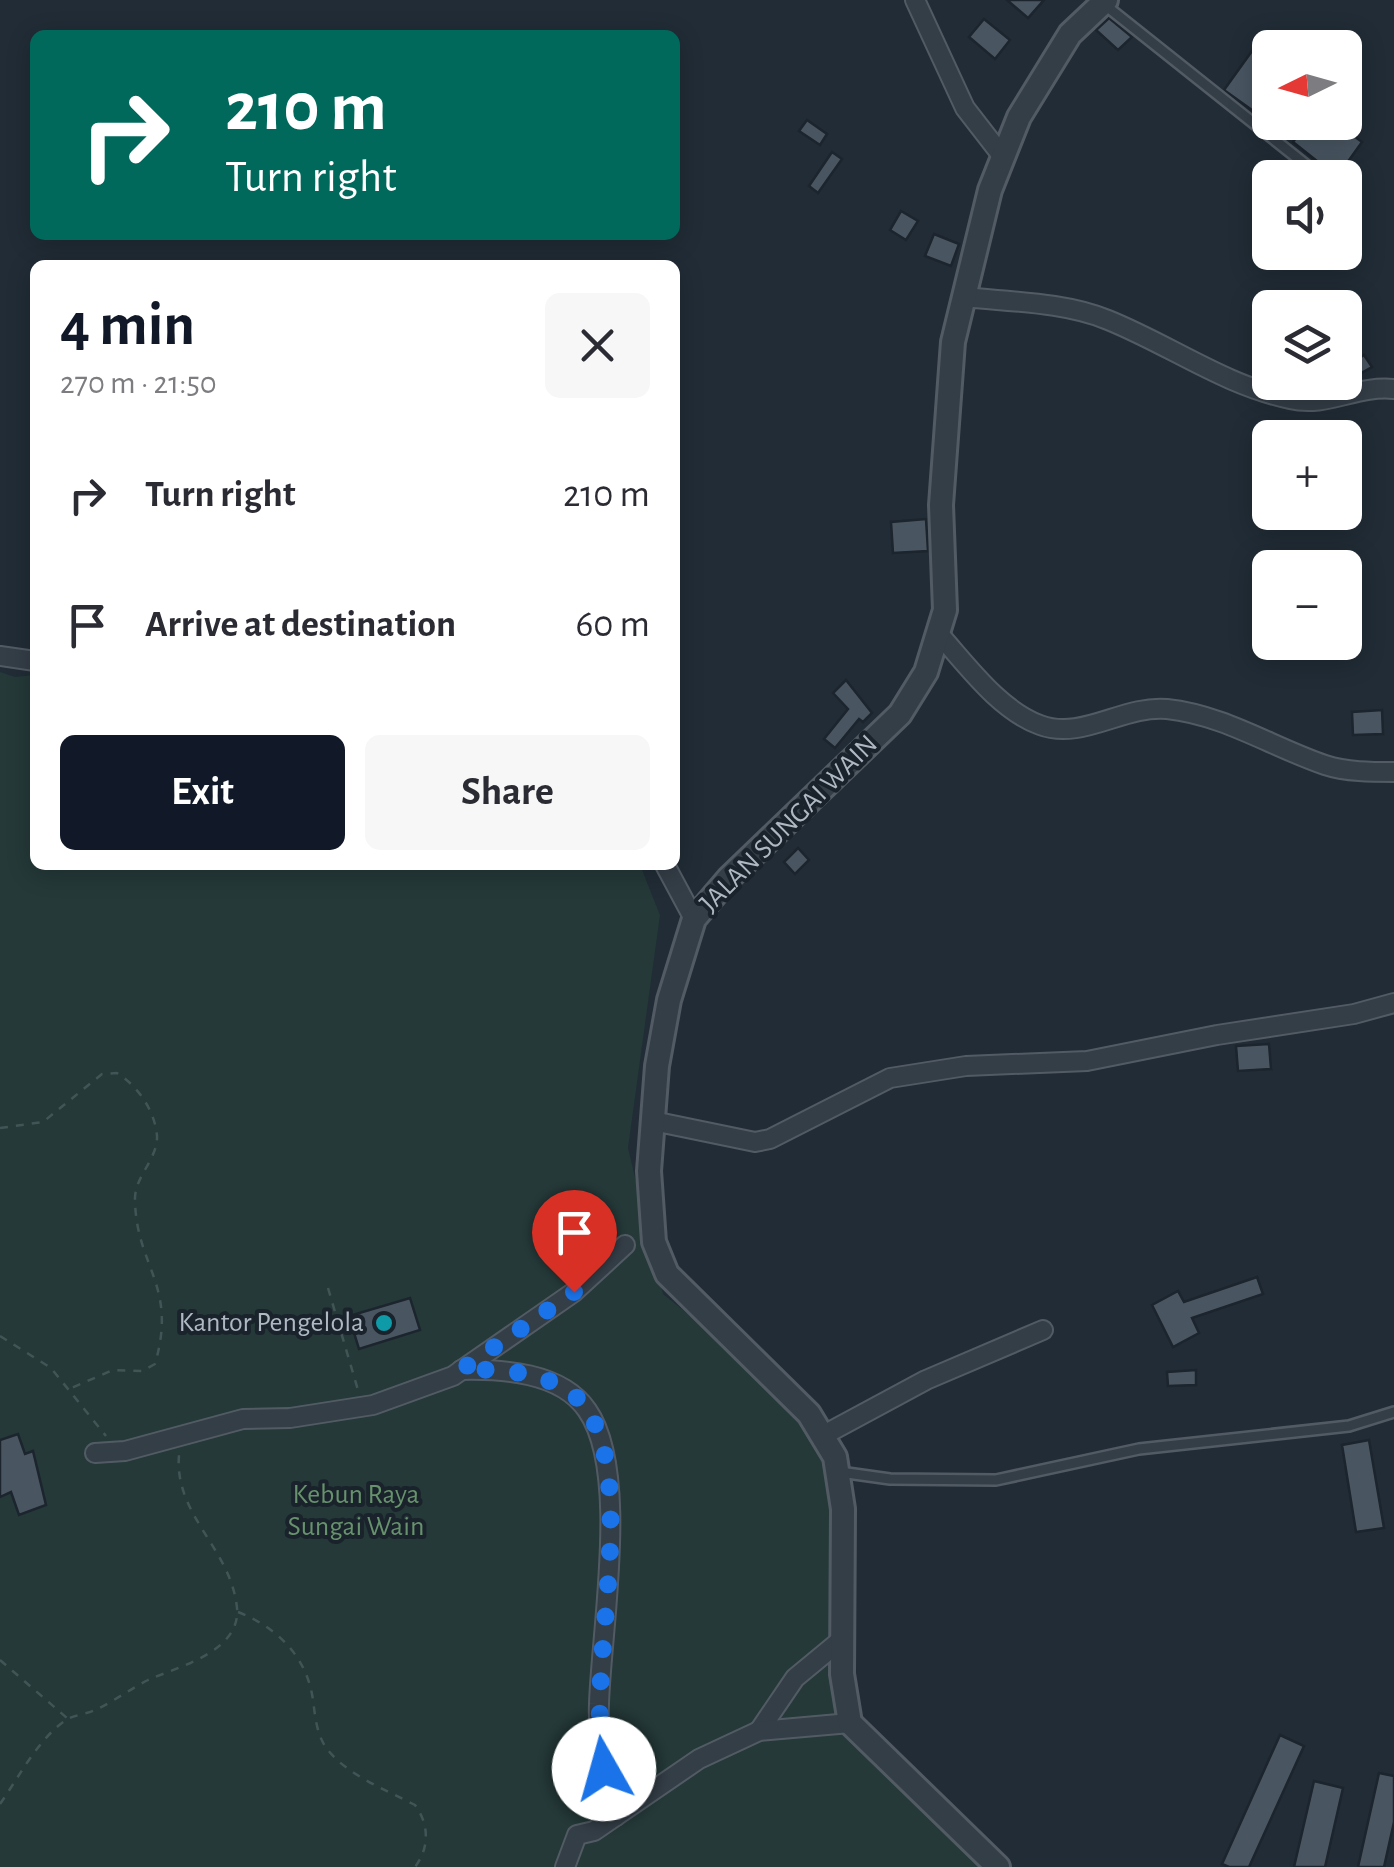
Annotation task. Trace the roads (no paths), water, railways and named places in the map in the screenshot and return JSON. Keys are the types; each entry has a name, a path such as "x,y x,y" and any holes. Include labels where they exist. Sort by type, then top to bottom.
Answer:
{"street":[{"path":"915,0 965,108 1003,157"},
{"name":"JALAN SUNGAI WAIN","path":"850,1722 841,1640 843,1509 835,1457 809,1414 667,1274 654,1242 649,1171 669,1000 694,919 729,878 900,714 926,672 945,610 942,505 953,342 964,297 1003,157 1019,117 1070,34 1104,2"},
{"path":"964,297 1103,318 1205,370 1290,400 1312,403 1364,388 1394,389"},
{"path":"938,633 1016,713 1049,728 1084,727 1132,709 1165,709 1243,729 1328,767 1394,772"},
{"path":"0,656 30,660"},
{"path":"668,870 694,919"},
{"path":"653,1121 755,1142 890,1078 966,1066 1087,1062 1216,1035 1354,1014 1394,1003"},
{"path":"103,1452 244,1419 290,1418 362,1406 426,1387 461,1370 574,1292 626,1245"},
{"path":"822,1436 926,1380 1044,1330"},
{"path":"461,1370 523,1373 558,1388 587,1409 602,1446 610,1501 598,1739 616,1816"},
{"path":"759,1731 795,1678 841,1640"},
{"path":"564,1867 577,1835 616,1816 699,1759 759,1731 850,1722 998,1867"}],"lane":[{"path":"1104,2 1300,160"},
{"path":"837,1472 890,1479 996,1480 1138,1450 1349,1426 1394,1412"}],"place":[{"name":"Kantor Pengelola","path":"384,1323"}],"park label":[{"name":"Kebun Raya Sungai Wain","path":"356,1511"}]}
